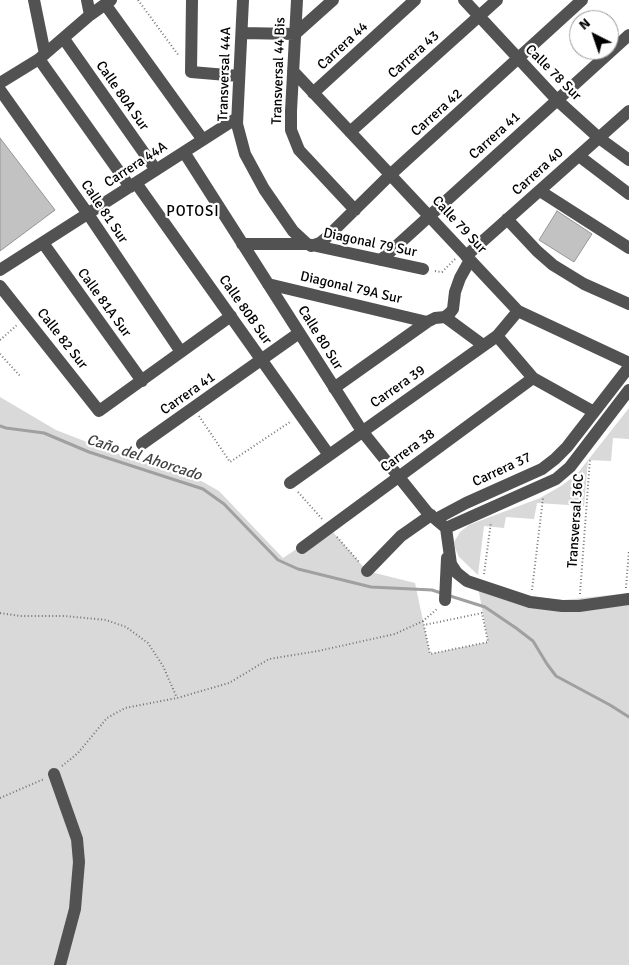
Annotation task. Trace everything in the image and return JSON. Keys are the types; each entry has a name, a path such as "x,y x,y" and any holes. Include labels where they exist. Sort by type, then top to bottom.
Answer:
{"street":[{"path":"34,0 42,57"},
{"path":"88,0 90,15"},
{"path":"192,0 191,72 239,76"},
{"name":"Transversal 44A","path":"243,0 237,118 241,144 255,173 293,231 309,245"},
{"name":"Transversal 44 Bis","path":"296,0 291,130 299,150 355,210"},
{"path":"242,33 295,34 333,0"},
{"name":"Carrera 44","path":"313,93 415,0"},
{"name":"Calle 78 Sur","path":"464,0 557,100 599,138 629,160"},
{"name":"Carrera 43","path":"350,132 497,0"},
{"name":"Carrera 42","path":"309,245 320,243 326,239 390,175 582,0"},
{"path":"0,83 42,57 90,15 108,2 203,140"},
{"name":"Carrera 41","path":"381,260 629,34"},
{"name":"Calle 80A Sur","path":"64,39 156,170"},
{"name":"Calle 80B Sur","path":"42,57 133,185 231,316 329,455"},
{"name":"Calle 79 Sur","path":"293,72 518,311 629,365"},
{"name":"Calle 81 Sur","path":"0,90 88,214 181,352"},
{"name":"Carrera 40","path":"445,317 453,309 455,292 466,255 629,111"},
{"name":"Carrera 44A","path":"0,270 237,118"},
{"name":"Calle 80 Sur","path":"184,152 362,431 399,477 446,528"},
{"path":"579,156 629,194"},
{"path":"540,191 629,248"},
{"path":"508,219 537,251 554,265 584,284 629,304"},
{"name":"Calle 81A Sur","path":"43,243 142,381"},
{"name":"Diagonal 79 Sur","path":"242,244 309,245 423,269"},
{"name":"Diagonal 79A Sur","path":"268,284 427,322"},
{"name":"Calle 82 Sur","path":"0,286 100,411 142,381"},
{"name":"Carrera 39","path":"290,483 497,336 518,311"},
{"path":"142,381 231,316"},
{"path":"334,388 427,322 436,318 445,317 483,346"},
{"name":"Carrera 41","path":"142,444 300,333"},
{"path":"497,336 533,378 594,412"},
{"name":"Carrera 37","path":"367,571 401,536 434,517 542,469 567,447 629,365"},
{"name":"Carrera 38","path":"302,548 533,378"},
{"path":"627,600 579,606 562,606 530,602 482,587 467,581 450,564 446,528 544,486 556,479 570,467 629,390"},
{"path":"445,600 448,547"},
{"path":"54,774 77,839 79,862 75,909 60,965"}],"path":[{"path":"138,0 179,56"},
{"path":"423,269 442,272 466,255"},
{"path":"0,340 26,317"},
{"path":"0,354 21,377"},
{"path":"194,408 230,462 300,415"},
{"name":"Transversal 36C","path":"579,606 591,458"},
{"path":"530,602 544,486"},
{"path":"482,587 493,507"},
{"path":"627,600 629,550"},
{"path":"0,798 54,774 78,753 107,718 125,708 177,698 229,683 269,659 395,634 424,621 445,600"},
{"path":"424,621 424,625 430,654 488,642 482,613 424,625"},
{"path":"0,614 65,616 106,620 126,627 148,643 163,666 177,698"}],"shaded area":[{"path":"0,397 56,430 110,451 196,478 219,491 283,558 298,548 332,531 367,571 415,583 430,654 488,642 477,581 523,595 563,600 629,593 629,965 0,965"},
{"path":"629,408 629,439 613,438 611,461 588,460"},
{"path":"588,460 584,506 537,503 534,519 506,517 504,528 484,526 478,575 459,557 454,542 460,532 469,525 540,498 577,474"}],"building":[{"path":"0,138 55,210 0,251"},
{"path":"557,211 592,234 574,262 539,240"}],"waterway":[{"name":"Caño del Ahorcado","path":"0,426 44,433 89,452 203,489 224,504 278,560 298,569 371,587 432,590 441,593"},
{"name":"Caño del Ahorcado","path":"447,595 485,607 533,641 556,676 629,717"}],"district":[{"name":"POTOSI","path":"193,212"}]}
